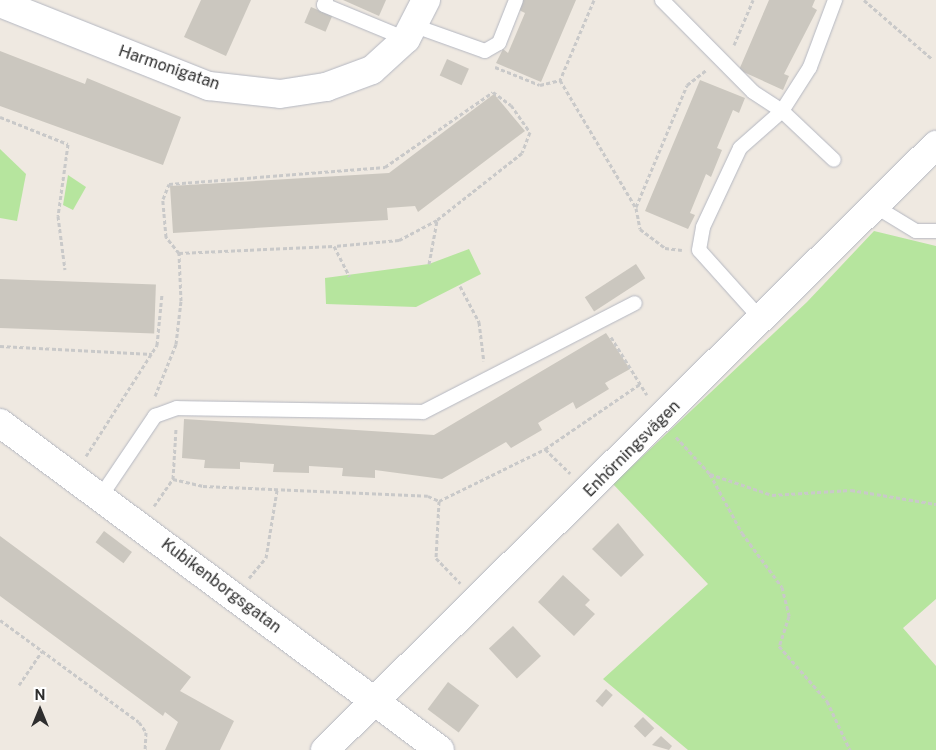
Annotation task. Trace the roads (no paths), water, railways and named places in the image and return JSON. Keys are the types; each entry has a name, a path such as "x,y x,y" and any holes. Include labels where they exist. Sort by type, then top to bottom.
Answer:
{"street":[{"name":"Harmonigatan","path":"0,3 201,83 258,92 300,92 357,78 395,54 411,33 426,0"},
{"name":"Enhörningsvägen","path":"325,750 377,702 662,420 760,318 936,145"},
{"name":"Kubikenborgsgatan","path":"0,423 101,496 440,750"}],"lane":[{"path":"326,0 324,5 411,33 485,51 500,43 516,0"},
{"path":"662,0 753,92 782,111 834,160"},
{"path":"760,318 699,250 703,227 740,148 782,111 810,67 835,0"},
{"path":"873,205 916,231 936,231"},
{"path":"101,496 155,416 177,408 400,414 423,412 490,380 635,304"}]}
